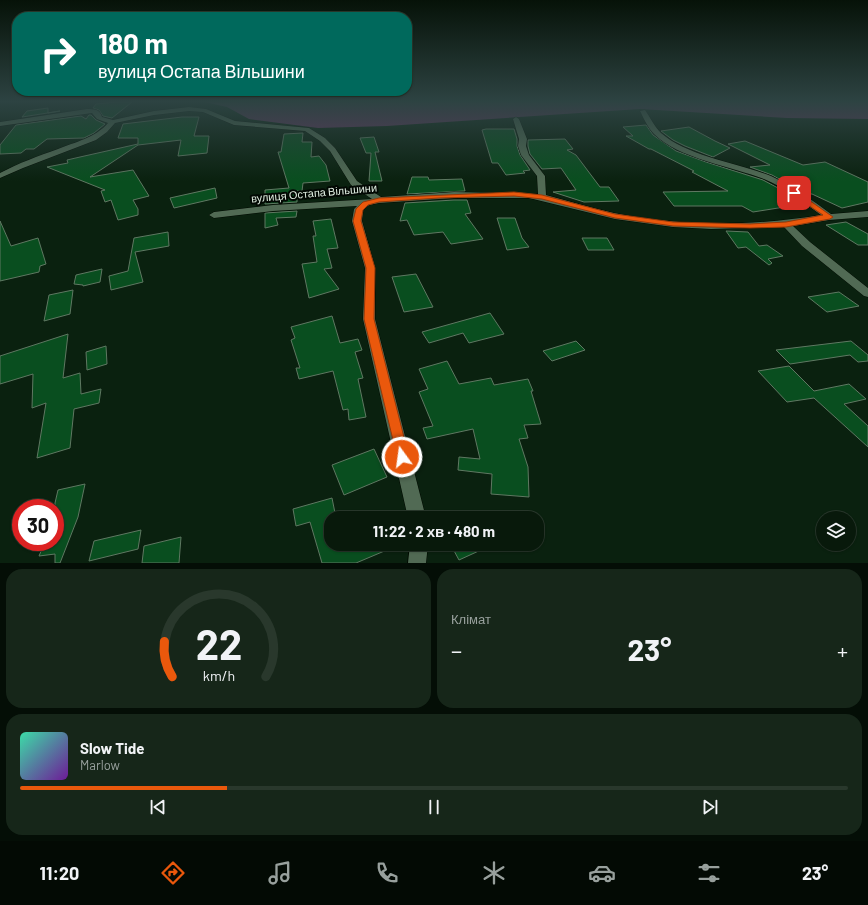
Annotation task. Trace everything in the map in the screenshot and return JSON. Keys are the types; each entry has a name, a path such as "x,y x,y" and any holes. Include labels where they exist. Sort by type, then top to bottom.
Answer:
{"street":[{"path":"0,176 20,166 93,138 105,128"},
{"path":"298,128 307,129 316,134 336,154 352,182 363,191 379,200"},
{"path":"519,128 523,139 522,146 525,154 541,176 542,197"},
{"path":"654,128 657,134 666,141 679,147 770,178 830,217"},
{"name":"вулиця Остапа Вільшини","path":"214,215 273,208 366,203 379,200 493,194 542,197 615,216 673,224 726,226 786,224 830,217 868,214"},
{"path":"366,203 359,209 357,221 370,268 369,319 415,511"},
{"path":"786,224 806,244 868,294"},
{"path":"417,563 418,551"}],"building":[{"path":"13,128 100,128 84,138 47,139 34,149 26,149 21,153 0,154 0,145"},
{"path":"121,128 196,128 194,136 209,136 207,153 178,156 181,140 138,145 90,177 133,170 149,196 133,200 138,209 138,215 118,220 111,200 105,202 101,191 105,190 47,167 68,163 67,160 138,144 138,138 118,138"},
{"path":"624,128 648,128 653,135 676,151 763,180 778,188 792,196 778,198 791,206 753,212 742,206 674,206 663,192 728,191 692,172 694,171 626,136 633,136"},
{"path":"691,128 730,148 713,157 673,140 661,131"},
{"path":"514,129 520,155 530,170 523,171 525,173 506,175 498,163 492,163 482,130"},
{"path":"303,133 302,142 312,142 311,157 319,156 326,165 330,181 303,183 302,191 297,191 297,202 265,204 265,190 289,188 278,152 281,152 284,134"},
{"path":"374,137 379,152 375,152 382,181 369,181 371,153 366,153 360,138"},
{"path":"565,139 573,149 567,150 576,155 600,187 609,187 619,201 584,202 553,192 576,190 561,168 542,169 530,154 528,140"},
{"path":"745,141 803,165 825,162 868,182 868,202 842,208 812,194 806,194 772,175 750,167 770,165 728,144"},
{"path":"412,177 428,177 429,180 462,179 465,191 407,194"},
{"path":"215,188 217,198 174,208 170,198"},
{"path":"467,200 471,213 465,214 483,239 451,244 443,232 414,235 407,220 400,221 405,203"},
{"path":"297,211 296,217 276,218 278,225 265,228 265,213"},
{"path":"497,218 515,218 522,238 529,247 507,250"},
{"path":"331,219 338,248 327,249 332,268 324,269 339,289 309,298 302,264 317,262 313,236 316,236 313,221"},
{"path":"0,221 11,246 38,238 46,264 40,266 39,272 0,281"},
{"path":"846,222 868,234 868,245 858,245 826,225"},
{"path":"726,231 748,232 759,246 767,245 783,256 768,259 772,263 769,265 746,247 738,248"},
{"path":"168,232 169,246 135,252 143,282 111,290 109,276 128,271 134,238"},
{"path":"582,238 607,238 614,250 588,250"},
{"path":"102,269 100,282 83,286 74,284 76,275"},
{"path":"416,274 433,307 404,312 392,277"},
{"path":"73,290 70,314 44,321 49,295"},
{"path":"839,292 859,306 827,312 808,297"},
{"path":"490,313 504,334 469,343 463,333 429,343 422,332"},
{"path":"332,316 340,343 358,339 362,350 355,352 363,378 358,379 366,417 349,420 348,409 343,410 333,371 299,379 296,368 300,368 291,340 295,338 291,327"},
{"path":"68,334 63,378 80,373 81,394 101,389 99,403 74,409 70,448 37,458 46,403 32,408 33,374 0,384 0,356"},
{"path":"576,341 585,350 552,361 543,351"},
{"path":"851,341 868,355 868,361 858,362 850,355 790,364 776,350"},
{"path":"106,346 107,364 87,370 86,352"},
{"path":"447,361 459,384 491,378 494,385 528,379 533,391 531,391 541,424 524,425 528,438 519,439 528,467 529,497 491,494 492,474 458,470 459,457 480,459 473,429 427,439 423,428 433,426 419,392 428,389 419,369"},
{"path":"789,366 814,391 849,384 866,399 844,404 868,426 868,447 814,398 787,402 758,371"},
{"path":"374,449 387,477 344,495 332,465"},
{"path":"85,484 78,517 60,563 55,563 55,554 39,556 41,551 64,551 64,499 56,499 58,490"},
{"path":"332,498 335,511 324,511 324,551 384,551 356,563 322,563 310,522 296,526 293,509"},
{"path":"141,530 138,549 89,561 94,541"},
{"path":"181,537 179,563 142,563 144,546"},
{"path":"454,551 479,551 459,560"}],"route":[{"path":"402,457 369,319 370,268 357,221 359,209 366,203 379,200 454,195 514,194 542,197 615,216 673,224 750,226 786,224 830,217 794,193"}]}
